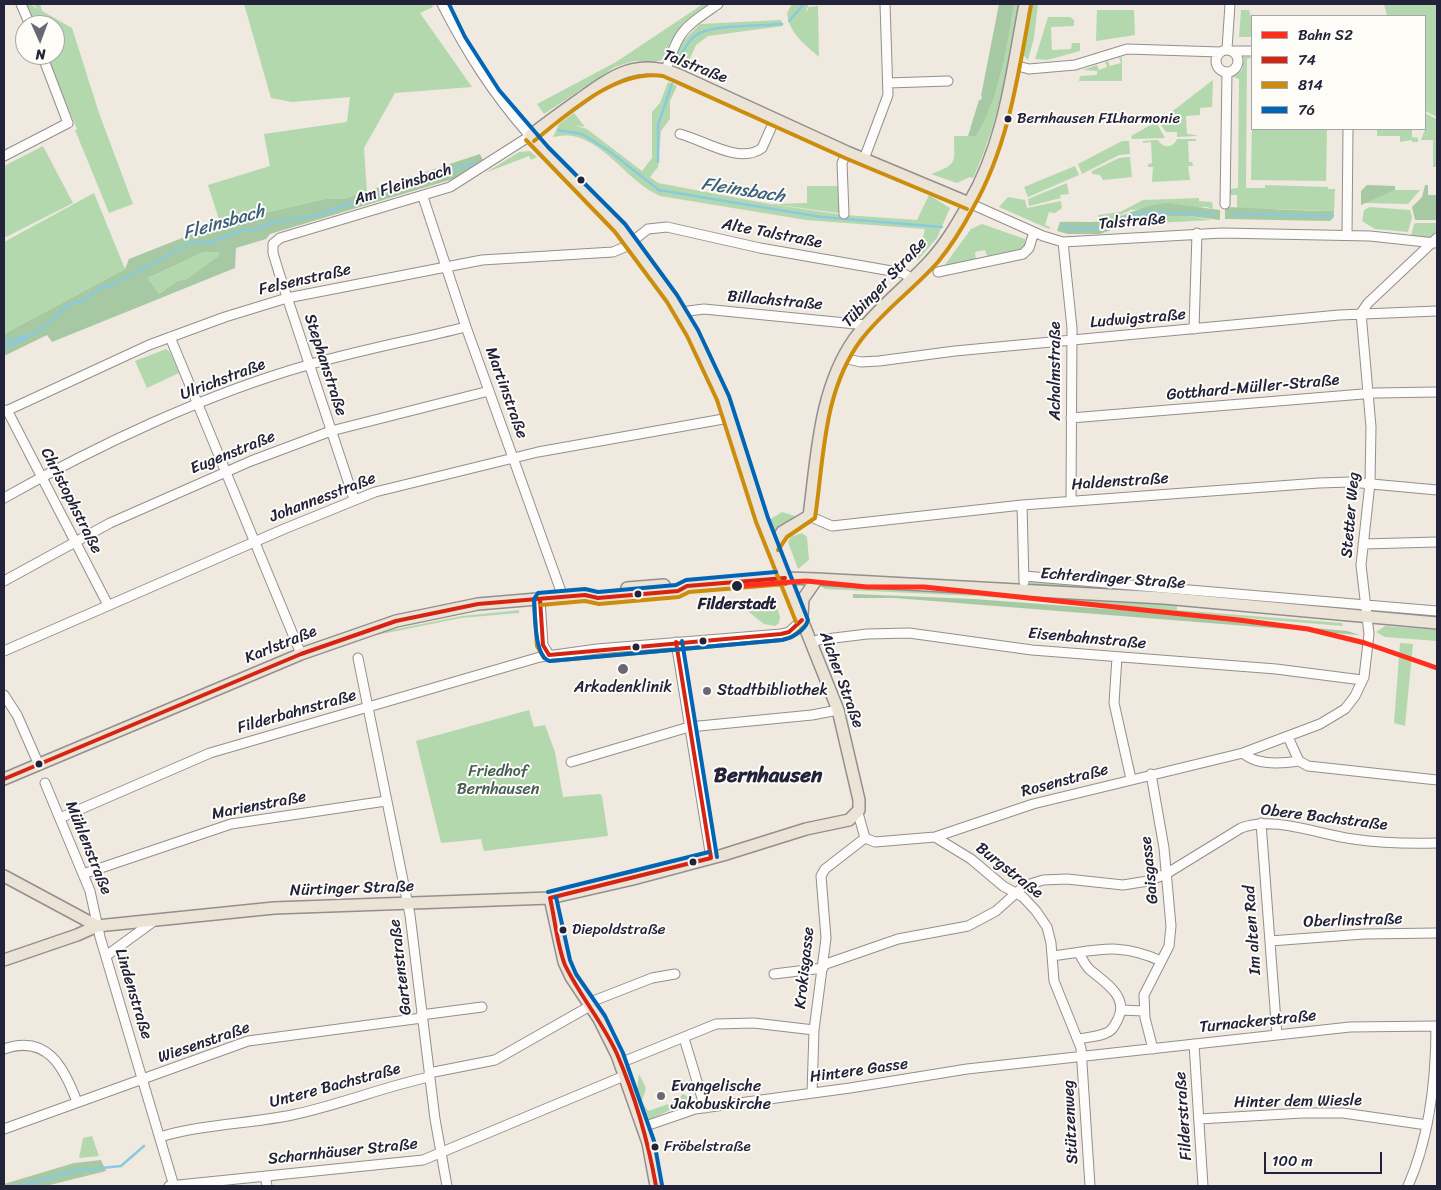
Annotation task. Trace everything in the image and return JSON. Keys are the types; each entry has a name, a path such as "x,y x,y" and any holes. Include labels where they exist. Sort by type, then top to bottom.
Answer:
{"main road":[{"name":"Tübinger Straße","path":"809,516 827,402 843,358 866,325 939,250 970,203 995,146 1003,118 1025,4"},
{"name":"Talstraße","path":"530,136 617,74 643,68 666,70 864,160 970,203"},
{"name":"Aicher Straße","path":"530,136 607,214 631,243 681,312 705,357 729,418 773,547 838,710 859,800 858,812"},
{"path":"773,547 782,532 809,516"},
{"name":"Karlstraße","path":"4,779 300,654 406,618 478,604 585,595 598,598 618,592 678,591 687,586 785,578"},
{"name":"Echterdinger Straße","path":"785,578 1197,601 1437,623"},
{"path":"802,620 803,599 807,590 817,579"},
{"name":"Nürtinger Straße","path":"97,926 274,908 550,898 710,858 806,829 849,820 858,812"},
{"path":"4,876 97,926"},
{"path":"550,898 564,962 571,977 604,1030 620,1063 643,1127 653,1164 656,1186"},
{"path":"4,960 78,935 97,926"}],"street":[{"name":"Aicher Straße","path":"442,4 460,40 486,82 530,136"},
{"path":"666,70 674,45 683,30 718,4"},
{"path":"864,160 888,95 885,4"},
{"path":"1227,51 1230,4"},
{"path":"1014,65 1029,68 1075,65 1127,49 1251,51"},
{"path":"1196,50 1227,72"},
{"path":"1217,66 1216,58 1227,51"},
{"path":"1227,51 1239,62 1235,69 1227,72"},
{"path":"4,156 68,124 46,65"},
{"path":"1225,204 1227,72"},
{"path":"888,83 948,81"},
{"path":"680,134 729,152 749,153 762,148 775,119"},
{"path":"1347,236 1348,130"},
{"name":"Am Fleinsbach","path":"275,240 423,197 460,182 530,136"},
{"path":"844,214 842,163 847,152"},
{"name":"Martinstraße","path":"423,197 466,327 563,597"},
{"name":"Talstraße","path":"970,203 1034,232 1063,242 1095,242 1197,233 1347,236 1435,241"},
{"name":"Alte Talstraße","path":"631,243 648,229 667,227 760,248 903,273 912,279"},
{"path":"938,272 1023,254 1029,248 1034,232"},
{"path":"1194,329 1197,233"},
{"name":"Stephanstraße","path":"275,240 273,252 287,298 354,499"},
{"path":"1362,313 1368,303 1435,241"},
{"name":"Achalmstraße","path":"1063,242 1071,340 1071,501"},
{"name":"Felsenstraße","path":"5,411 131,352 225,317 287,298 446,266 519,256 607,253 619,250 631,243"},
{"name":"Billachstraße","path":"681,312 704,309 866,325"},
{"name":"Ludwigstraße","path":"843,358 861,362 879,361 955,351 1362,313 1437,311"},
{"name":"Stetter Weg","path":"1243,753 1324,722 1345,709 1355,696 1362,680 1369,644 1368,618 1361,565 1370,483 1371,427 1362,313"},
{"name":"Ulrichstraße","path":"4,498 42,477 149,425 198,405 309,365 466,327"},
{"path":"170,337 300,654"},
{"name":"Eugenstraße","path":"4,581 75,541 146,506 225,471 331,431 489,391"},
{"name":"Gotthard-Müller-Straße","path":"1071,418 1369,394 1437,392"},
{"name":"Christophstraße","path":"5,411 42,477 108,605"},
{"name":"Johannesstraße","path":"4,651 354,499 513,458 729,418"},
{"name":"Haldenstraße","path":"809,516 832,526 1022,505 1319,483 1370,483 1437,490"},
{"path":"1022,505 1024,590"},
{"path":"1363,544 1437,542"},
{"name":"Echterdinger Straße","path":"1024,576 1437,611"},
{"path":"540,599 544,645 549,655"},
{"name":"Filderbahnstraße","path":"60,818 210,753 549,655 596,649 781,634 789,632 802,620"},
{"name":"Eisenbahnstraße","path":"811,644 878,632 908,632 1008,647 1284,670 1362,680"},
{"path":"676,642 710,858"},
{"path":"1117,657 1115,709 1131,780"},
{"name":"Gartenstraße","path":"358,658 408,903 429,1075 440,1154 447,1186"},
{"path":"4,695 17,715 39,765"},
{"path":"571,762 689,727 812,715 838,710"},
{"path":"1288,737 1299,761"},
{"path":"1243,753 1258,761 1283,763 1299,761 1308,766 1437,780"},
{"name":"Rosenstraße","path":"865,838 875,842 935,837 1033,804 1243,753"},
{"name":"Gaisgasse","path":"1143,1011 1146,988 1167,952 1170,939 1166,874 1151,774"},
{"name":"Mühlenstraße","path":"45,783 94,901 97,926"},
{"name":"Marienstraße","path":"83,874 230,824 386,801"},
{"path":"858,812 865,838"},
{"name":"Obere Bachstraße","path":"774,974 823,967 898,939 968,926 996,911 1015,892 1042,880 1067,879 1123,885 1148,881 1166,874 1241,828 1261,823 1366,841 1437,843"},
{"name":"Im alten Rad","path":"1261,823 1276,1035"},
{"name":"Burgstraße","path":"935,837 971,859 1003,886 1030,903 1043,920 1050,935 1056,987 1079,1039 1082,1057"},
{"name":"Krokisgasse","path":"812,1093 814,1030 826,938 821,876 825,869 865,838"},
{"path":"106,956 154,921"},
{"name":"Lindenstraße","path":"97,926 173,1186"},
{"name":"Oberlinstraße","path":"1270,941 1364,934 1437,933"},
{"path":"1052,956 1120,948 1139,952 1161,961"},
{"path":"1078,953 1088,968 1100,977 1121,1000 1122,1010 1112,1030 1106,1034 1079,1039"},
{"path":"589,1005 652,978 675,974"},
{"name":"Untere Bachstraße","path":"160,1137 193,1128 252,1122 306,1112 429,1075 495,1060 589,1005"},
{"name":"Wiesenstraße","path":"4,1129 262,1038 422,1017 482,1007"},
{"path":"1122,1010 1143,1011 1153,1049"},
{"path":"620,1063 716,1024 742,1023 814,1030"},
{"path":"1408,1186 1427,1125 1435,1067 1436,1026"},
{"name":"Turnackerstraße","path":"1082,1057 1350,1027 1436,1026"},
{"path":"684,1038 705,1108"},
{"name":"Filderstraße","path":"1194,1044 1203,1186"},
{"path":"4,1049 30,1046 48,1053 66,1074 77,1102"},
{"name":"Hintere Gasse","path":"643,1127 670,1116 705,1108 967,1069 1082,1057"},
{"name":"Stützenweg","path":"1082,1057 1090,1186"},
{"name":"Scharnhäuser Straße","path":"173,1186 423,1160 624,1076"},
{"name":"Hinter dem Wiesle","path":"1199,1120 1303,1113 1343,1113 1427,1125"},
{"path":"264,1176 267,1186"}],"green space":[{"path":"23,4 30,4 38,9 33,4 40,4 42,11 49,15 28,15"},
{"path":"244,4 432,4 433,7 420,13 472,87 395,93 364,148 367,192 344,199 325,199 220,223 208,185 270,166 264,134 347,122 350,97 292,102 271,98"},
{"path":"703,4 710,4 680,27 671,40 662,60 654,62 634,61 615,67 544,114 537,104 616,62"},
{"path":"792,4 809,4 805,13 809,7 818,6 819,57 794,33 787,13"},
{"path":"999,4 1014,4 1001,72 984,121 976,136 968,136 979,100 982,97"},
{"path":"1014,4 1020,4 1002,92 990,136 973,178 970,177 957,183 931,174 946,167 953,161 954,136 976,136 999,80"},
{"path":"1030,4 1038,4 1034,38 1028,60 1023,55 1022,48"},
{"path":"1384,4 1437,4 1437,117 1426,112 1426,15 1387,15"},
{"path":"1097,10 1134,10 1135,35 1096,41"},
{"path":"1241,10 1249,10 1251,37 1239,37"},
{"path":"1048,17 1070,17 1074,20 1074,26 1051,27 1052,50 1071,49 1072,43 1080,43 1080,51 1047,60 1035,59"},
{"path":"781,20 783,26 708,36 696,45 686,67 674,62 680,44 700,24"},
{"path":"65,24 72,28 99,113 133,204 109,213 75,130 77,129 50,65 65,65"},
{"path":"1122,57 1122,81 1079,81 1080,76 1097,75 1097,71 1083,70 1097,65 1099,70 1107,67 1105,62 1108,61 1110,66 1121,63 1119,58"},
{"path":"1244,57 1251,57 1247,59 1246,188 1265,188 1265,185 1328,187 1328,189 1335,189 1334,211 1237,208 1237,195 1230,195 1230,189 1238,188 1239,79 1233,77 1242,70"},
{"path":"1213,80 1212,107 1200,108 1200,115 1186,116 1187,134 1197,136 1177,137 1177,132 1166,132 1160,124 1161,120"},
{"path":"668,82 677,86 670,101 670,119 661,131 658,167 650,177 658,183 770,204 844,215 917,220 929,195 950,208 937,238 917,261 925,229 806,220 660,196 638,182 597,147 585,140 573,136 553,137 559,124 574,113 585,127 574,125 587,129 642,171 652,158 652,112 660,103"},
{"path":"1426,114 1437,119 1437,167 1433,167 1433,140 1421,140 1426,130"},
{"path":"1156,122 1165,138 1132,139 1131,136"},
{"path":"1252,130 1327,130 1326,181 1251,180"},
{"path":"1377,130 1412,130 1412,137 1418,138 1418,142 1412,142 1412,140 1400,142 1400,136 1377,136"},
{"path":"1177,139 1196,139 1196,141 1188,141 1189,162 1192,162 1193,166 1188,166 1190,180 1152,182 1153,167 1148,167 1148,164 1152,163 1151,142 1143,143 1143,141 1158,140 1165,146 1171,146"},
{"path":"1122,141 1129,141 1130,154 1119,155 1082,174 1078,164"},
{"path":"43,146 73,203 4,238 4,166"},
{"path":"530,151 537,157 531,160 529,156 485,173 519,152"},
{"path":"480,154 483,160 453,179 270,234 266,239 236,248 235,268 52,342 47,335 4,356 4,334 125,269 129,259 220,223 325,199 344,199","holes":["204,252 220,252 218,256 187,279 177,281 159,294 148,278"]},
{"path":"1130,157 1132,177 1103,180 1100,175 1092,174 1092,171 1119,158"},
{"path":"1075,166 1079,175 1028,197 1024,187"},
{"path":"1067,183 1069,194 1060,195 1061,198 1029,206 1028,199"},
{"path":"1367,185 1395,186 1395,190 1361,205 1361,191"},
{"path":"1425,185 1428,185 1428,195 1437,195 1437,220 1415,220 1412,207 1422,197"},
{"path":"807,186 839,186 840,211 838,213 772,204 807,203"},
{"path":"1395,190 1420,190 1408,204 1365,203 1366,201"},
{"path":"94,193 125,269 4,334 4,242"},
{"path":"1008,197 1025,200 1027,208 1061,201 1062,208 1055,213 1049,212 1045,225 1050,227 1049,229 999,207"},
{"path":"1199,198 1199,201 1212,202 1213,209 1207,207 1131,210 1099,222 1098,215 1120,212 1143,200"},
{"path":"1167,203 1220,210 1220,220 1189,216 1150,216 1100,234 1068,234 1057,231 1060,222 1104,221 1158,204"},
{"path":"1225,207 1334,211 1333,218 1330,221 1225,219"},
{"path":"1370,207 1410,210 1412,217 1408,232 1375,229 1362,221 1364,210"},
{"path":"1150,216 1189,216 1212,220 1120,225"},
{"path":"1437,223 1437,233 1426,239 1411,236 1414,224"},
{"path":"982,224 1025,239 1025,248 987,256 985,250 975,252 976,259 944,266 971,229"},
{"name":"Fleinsbach","path":"204,252 220,252 218,256 187,279 177,281 159,294 148,278"},
{"path":"166,349 170,352 179,373 147,388 135,361"},
{"path":"782,512 798,517 775,535 769,520"},
{"path":"802,533 807,537 809,560 798,569 788,542 791,537"},
{"path":"1030,582 1342,606 1342,609 1031,585"},
{"path":"835,585 1153,603 1177,606 1177,610 1342,623 1343,626 977,596 825,589 821,586"},
{"path":"853,594 974,599 1134,611 1347,631 1360,635 895,598 853,598"},
{"path":"769,607 772,610 777,607 780,617 779,623 775,626 764,624 745,609"},
{"path":"519,610 519,613 461,618 377,635 376,633 462,616"},
{"path":"1385,626 1437,630 1437,641 1385,637 1376,632"},
{"path":"1400,643 1413,644 1405,726 1394,723"},
{"name":"Friedhof Bernhausen","path":"529,710 534,727 545,725 555,752 563,797 600,794 602,796 608,836 484,851 481,839 441,843 416,741"},
{"path":"639,1074 646,1088 642,1101 648,1111 674,1102 683,1094 693,1099 649,1120 637,1090"},
{"path":"92,1136 99,1156 79,1158 83,1138"},
{"path":"101,1160 106,1171 46,1186 4,1186 4,1184 74,1163"}],"waterway":[{"path":"789,21 804,4"},
{"path":"678,60 693,38 707,30 782,24"},
{"path":"658,162 658,125 672,84"},
{"name":"Fleinsbach","path":"558,130 582,134 609,151 659,190 821,217 942,227"},
{"name":"Fleinsbach","path":"4,348 12,346 43,328 68,305 85,300 100,288 112,285 192,242 208,243 240,231 254,230 274,222 314,216 474,163"},
{"name":"Fleinsbach","path":"1063,227 1075,229 1100,228 1131,215 1145,212 1214,214"},
{"name":"Fleinsbach","path":"1234,214 1333,216"},
{"name":"Fleinsbach","path":"4,342 26,336"},
{"path":"20,1186 72,1171 121,1166 144,1146"}],"rail line":[{"name":"S2","path":"737,586 806,581 867,587 924,587 1239,620 1308,629 1365,643 1437,668"}],"transit line":[{"name":"76","path":"449,4 465,37 499,90 548,147 625,224 677,295 698,330 729,396 768,518 808,620 798,633 782,640 550,661 541,652 536,634 534,599 538,593 585,589 598,592 676,585 686,580 776,572"},
{"name":"814","path":"778,550 787,537 815,518 827,426 832,403 848,360 870,329 943,256 961,229 985,184 1004,135 1011,109 1031,5"},
{"name":"814","path":"534,141 578,106 611,86 628,79 645,76 663,76 845,158 967,209"},
{"name":"814","path":"526,140 615,232 667,302 687,336 717,400 756,522 796,622"},
{"name":"74","path":"4,779 301,654 396,621 478,604 585,595 598,598 678,591 687,586 785,578"},
{"name":"814","path":"541,605 585,601 599,604 679,597 689,592 786,584"},
{"name":"814","path":"534,599 537,646 544,658"},
{"name":"74","path":"540,599 543,645 549,655 781,634 789,632 802,620"},
{"name":"814","path":"550,661 782,640 792,637 806,625"},
{"name":"76","path":"682,641 717,857"},
{"name":"74","path":"676,642 711,858"},
{"name":"76","path":"548,892 709,852"},
{"name":"74","path":"550,898 711,858"},
{"name":"76","path":"556,897 570,960 576,974 605,1016 623,1053 654,1141 662,1185"},
{"name":"74","path":"550,898 558,941 565,965 617,1054 630,1086 645,1136 656,1186"}],"place":[{"name":"Bernhausen FILharmonie","path":"1008,119"},
{"name":"Filderstadt","path":"737,586"},
{"name":"Arkadenklinik","path":"623,669"},
{"name":"Stadtbibliothek","path":"707,691"},
{"name":"Diepoldstraße","path":"563,930"},
{"name":"Evangelische Jakobuskirche","path":"661,1096"},
{"name":"Fröbelstraße","path":"655,1147"}],"district":[{"name":"Bernhausen","path":"768,777"}]}
